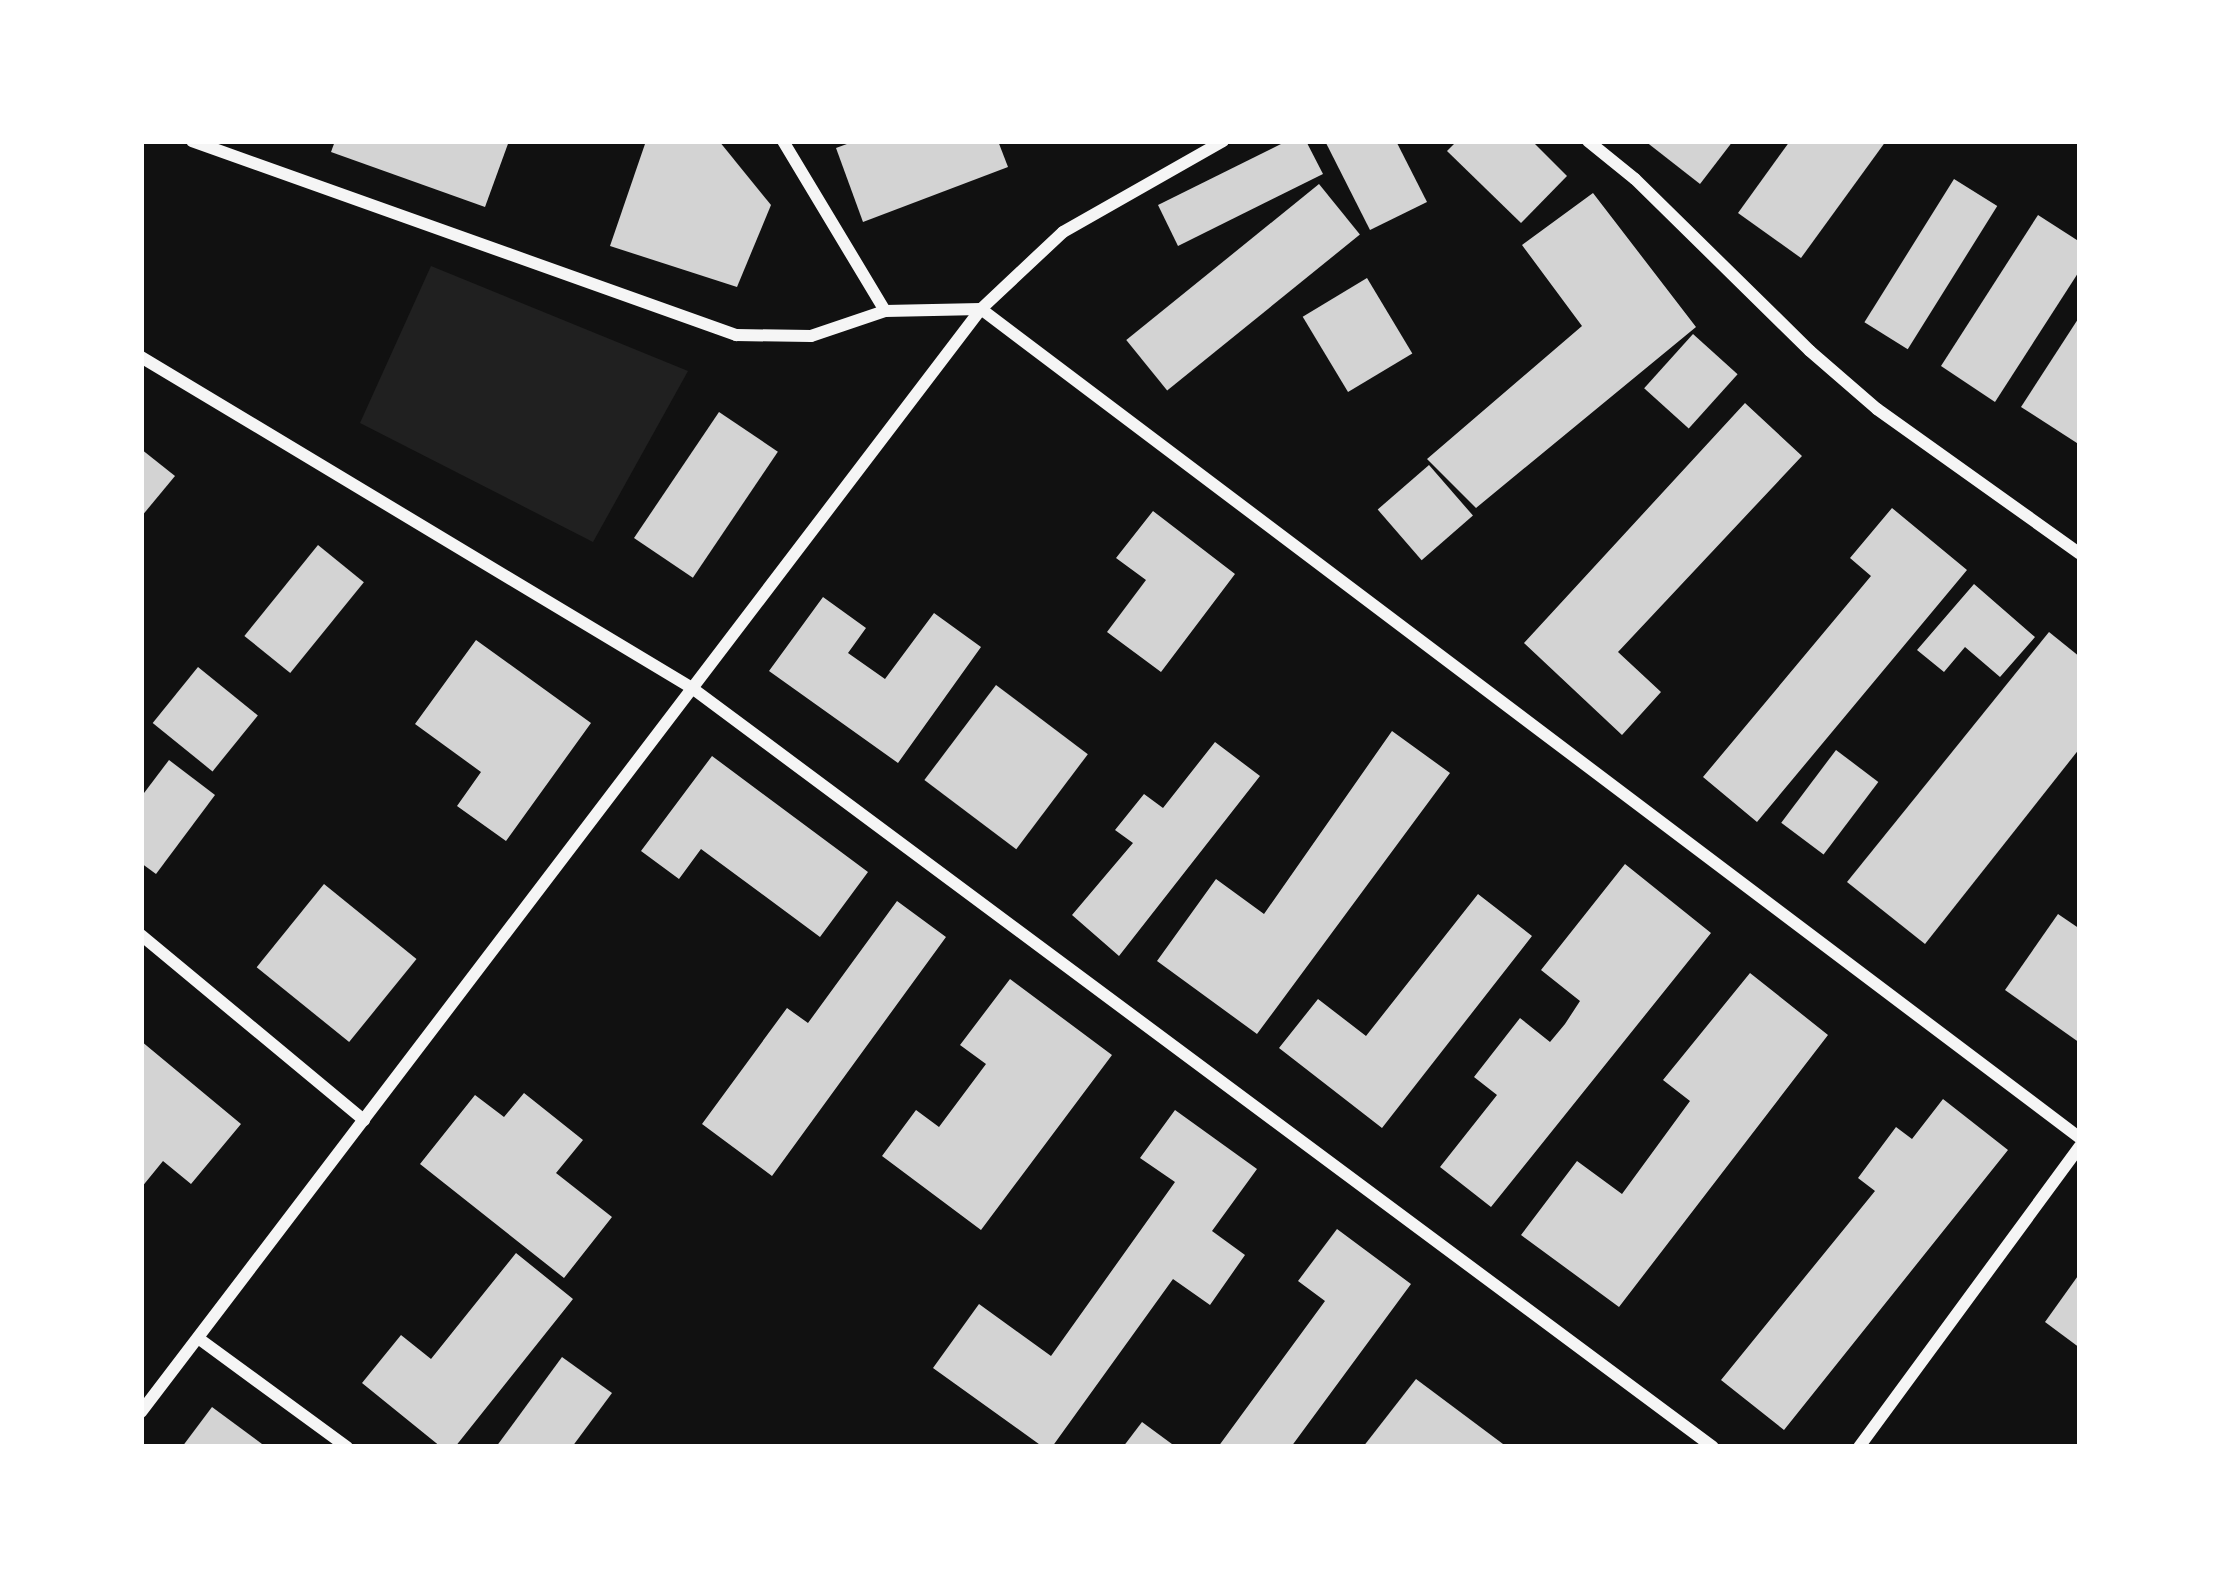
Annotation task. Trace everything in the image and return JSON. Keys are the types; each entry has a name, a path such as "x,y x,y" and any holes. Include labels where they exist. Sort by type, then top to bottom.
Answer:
{"street":[{"path":"192,141 736,335 811,337 885,311 981,309 2080,1142 1859,1447"},
{"path":"783,141 885,311"},
{"path":"141,1412 981,309 1064,232 1140,183 1223,141"},
{"path":"1588,141 1636,179 1810,351 1877,409 2080,554"},
{"path":"141,357 692,688 1713,1447"},
{"path":"141,935 364,1120"},
{"path":"197,1338 347,1447"}],"shaded area":[{"path":"431,266 688,371 593,542 360,423"}],"building":[{"path":"335,141 509,141 485,207 331,152"},
{"path":"646,141 719,141 771,205 737,287 610,246"},
{"path":"855,141 998,141 1008,167 863,222 836,148"},
{"path":"1287,141 1306,141 1323,174 1178,246 1158,205"},
{"path":"1325,141 1396,141 1427,202 1370,230"},
{"path":"1457,141 1532,141 1567,176 1521,223 1447,151"},
{"path":"1645,141 1733,141 1700,184"},
{"path":"1790,141 1886,141 1801,258 1738,213"},
{"path":"1954,179 1997,206 1908,349 1864,322"},
{"path":"1319,184 1360,235 1167,391 1126,340"},
{"path":"1593,193 1696,327 1476,508 1427,459 1582,326 1522,245"},
{"path":"2038,215 2080,242 2080,270 1995,402 1941,366"},
{"path":"1367,278 1412,353 1348,392 1303,317"},
{"path":"2080,316 2080,445 2021,407"},
{"path":"1693,334 1738,374 1689,428 1644,388"},
{"path":"1745,403 1802,456 1618,652 1661,692 1622,735 1524,643"},
{"path":"719,412 778,452 693,578 634,538"},
{"path":"141,449 175,476 141,517"},
{"path":"1429,465 1473,516 1422,560 1378,510"},
{"path":"1892,508 1967,570 1757,822 1703,777 1871,576 1850,558"},
{"path":"1153,511 1235,574 1161,672 1107,632 1146,580 1116,558"},
{"path":"318,545 364,582 290,673 244,636"},
{"path":"1974,584 2035,637 2000,677 1965,647 1944,672 1917,650"},
{"path":"823,597 866,628 848,653 885,679 934,613 981,647 898,763 769,671"},
{"path":"2049,632 2080,657 2080,748 1925,944 1847,882"},
{"path":"476,640 591,723 506,841 457,806 481,772 415,724"},
{"path":"198,667 258,715 213,771 153,723"},
{"path":"996,685 1088,754 1016,849 924,780"},
{"path":"1392,731 1450,773 1257,1034 1157,961 1216,879 1264,914"},
{"path":"1215,742 1260,776 1119,956 1072,915 1133,843 1115,830 1144,794 1163,808"},
{"path":"1836,750 1878,782 1824,855 1781,823"},
{"path":"712,756 868,872 820,937 701,849 679,879 641,851"},
{"path":"169,760 215,795 156,874 141,863 141,797"},
{"path":"1625,864 1711,933 1491,1207 1440,1167 1497,1095 1474,1077 1520,1018 1550,1042 1565,1024 1580,1001 1541,970"},
{"path":"324,884 416,959 349,1042 257,967"},
{"path":"1478,894 1532,936 1382,1128 1279,1048 1318,999 1366,1036"},
{"path":"897,901 946,937 772,1176 702,1124 787,1008 808,1023"},
{"path":"2058,914 2080,929 2080,1043 2005,990"},
{"path":"1750,973 1828,1035 1619,1307 1521,1235 1577,1161 1622,1194 1690,1101 1663,1080"},
{"path":"1010,979 1112,1055 981,1230 882,1156 916,1110 939,1127 986,1064 960,1045"},
{"path":"141,1041 241,1124 191,1184 163,1161 141,1188"},
{"path":"524,1093 583,1140 556,1173 612,1217 564,1278 420,1164 475,1095 504,1117"},
{"path":"1943,1099 2008,1150 1784,1430 1721,1380 1875,1191 1858,1178 1896,1127 1912,1139"},
{"path":"1175,1110 1257,1169 1212,1231 1245,1255 1210,1305 1173,1279 1052,1447 1043,1447 933,1368 979,1304 1051,1356 1175,1182 1140,1158"},
{"path":"1337,1229 1411,1284 1291,1447 1218,1447 1325,1301 1298,1281"},
{"path":"516,1253 573,1299 455,1447 441,1447 362,1383 401,1335 431,1359"},
{"path":"2080,1273 2080,1348 2045,1322"},
{"path":"562,1357 612,1393 572,1447 496,1447"},
{"path":"1416,1379 1507,1447 1363,1447"},
{"path":"212,1407 266,1447 182,1447"},
{"path":"1142,1422 1176,1447 1123,1447"}]}
